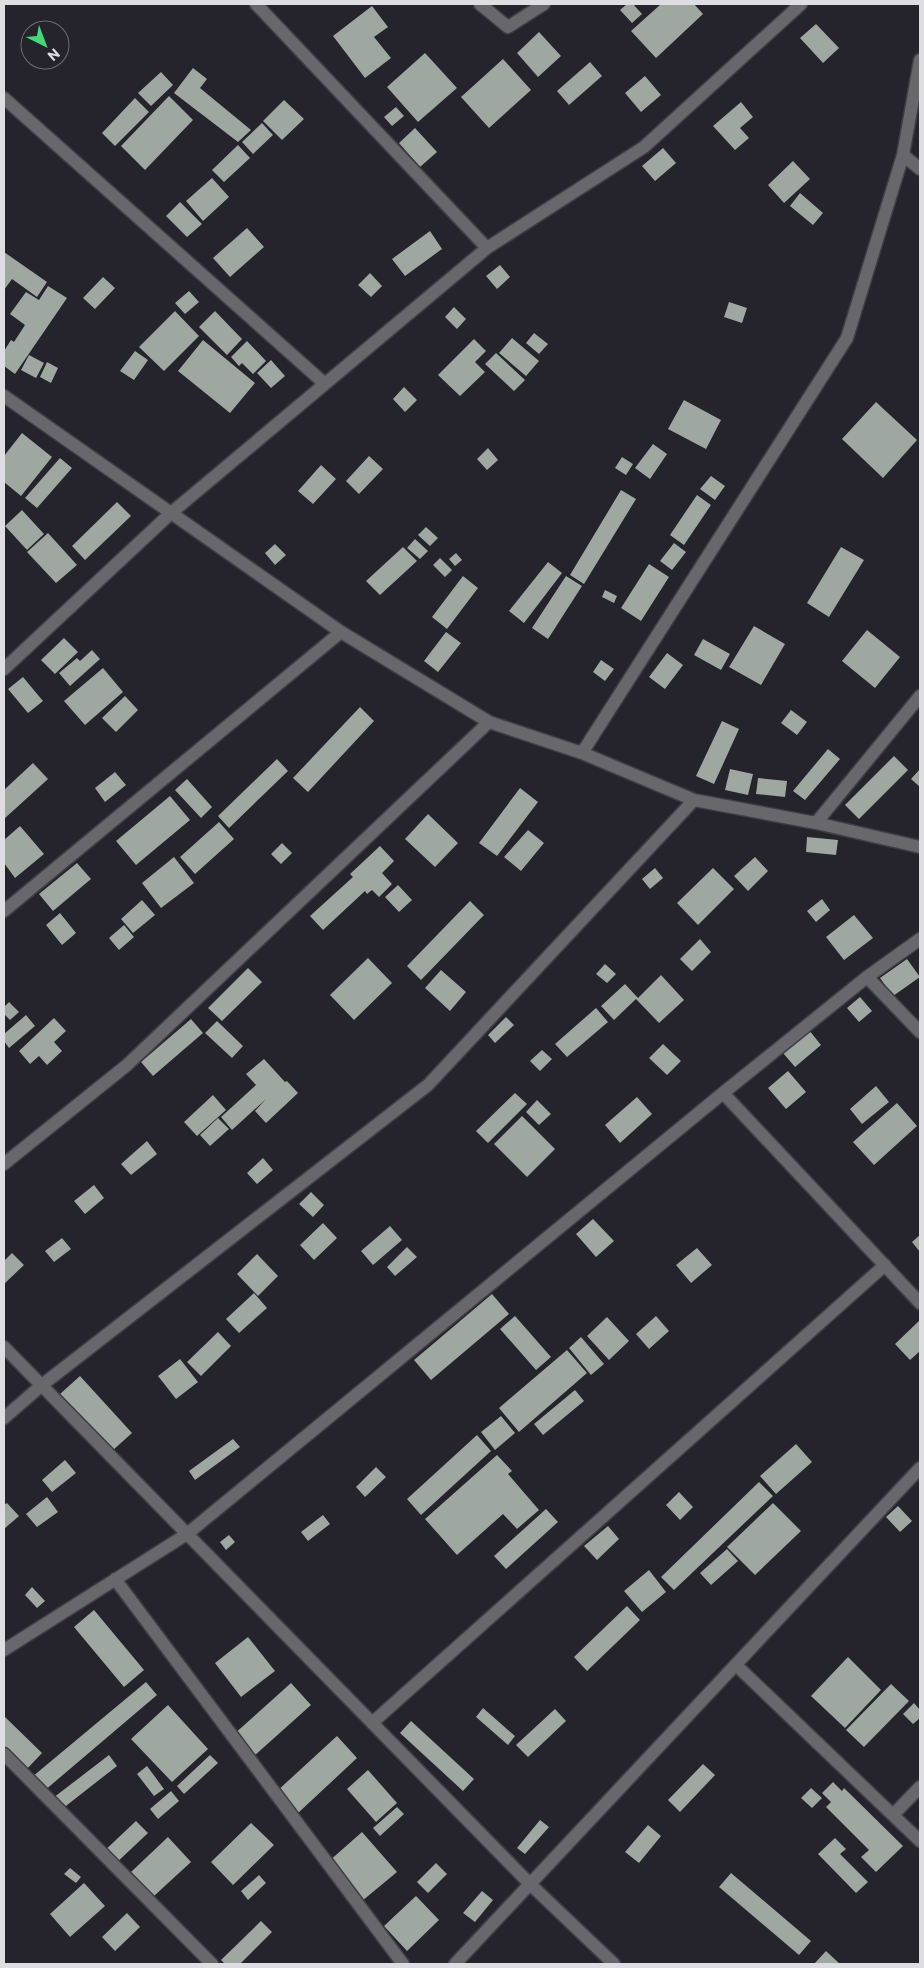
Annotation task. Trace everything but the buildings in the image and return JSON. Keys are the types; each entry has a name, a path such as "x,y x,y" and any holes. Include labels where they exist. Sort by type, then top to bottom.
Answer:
{"street":[{"path":"256,4 487,248"},
{"path":"480,4 508,28 544,4"},
{"path":"4,669 171,513 487,248 644,148 801,4"},
{"path":"582,753 847,338 903,155 920,60"},
{"path":"4,98 325,384"},
{"path":"903,155 920,169"},
{"path":"4,396 341,632 489,722 582,753 694,800 816,823 920,847"},
{"path":"4,912 341,632"},
{"path":"816,823 920,696"},
{"path":"4,1164 127,1065 489,722"},
{"path":"4,1418 42,1385 428,1085 694,800"},
{"path":"4,1650 187,1534 723,1092 867,977 920,939"},
{"path":"867,977 920,1032"},
{"path":"723,1092 920,1303"},
{"path":"372,1723 885,1265"},
{"path":"4,1346 530,1884 614,1964"},
{"path":"455,1964 920,1468"},
{"path":"115,1579 404,1964"},
{"path":"736,1665 920,1841"},
{"path":"4,1754 212,1964"},
{"path":"893,1815 920,1787"}]}
